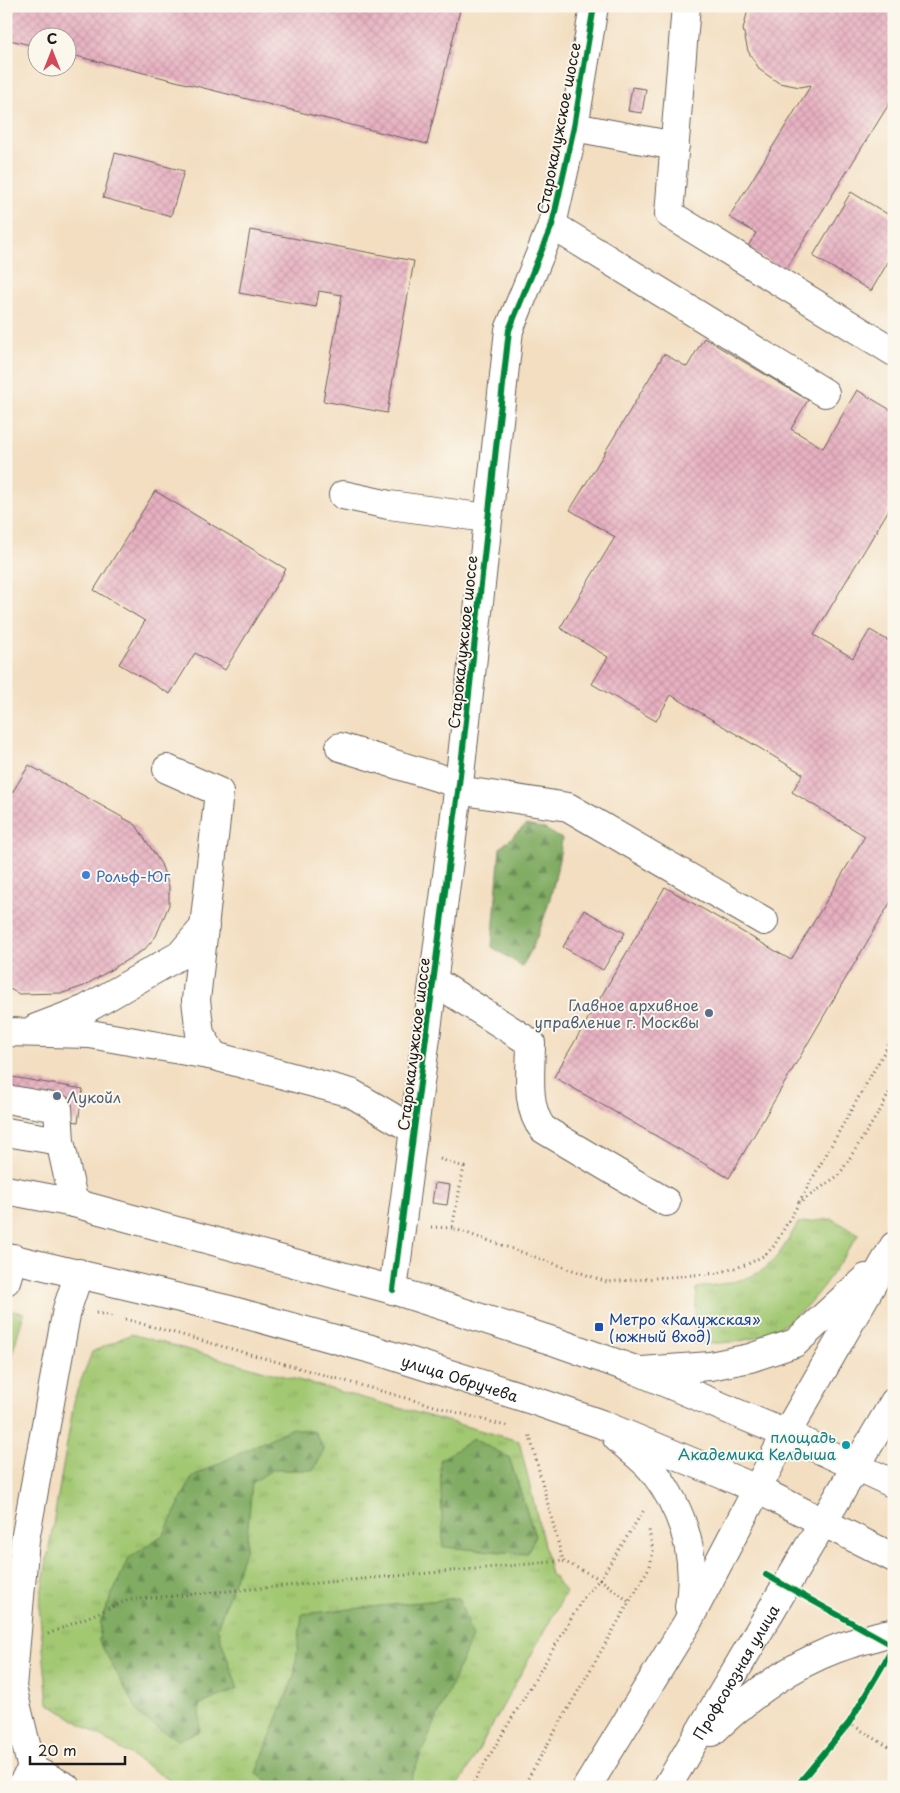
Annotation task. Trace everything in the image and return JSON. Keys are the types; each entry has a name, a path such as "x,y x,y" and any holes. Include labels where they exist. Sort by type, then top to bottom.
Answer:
{"main road":[{"name":"Старокалужское шоссе","path":"393,1290 459,787 509,330 552,225 574,127 594,6"},
{"path":"686,6 669,214 894,352"},
{"path":"574,127 675,146"},
{"path":"552,225 825,393"},
{"path":"343,495 389,505 487,518"},
{"path":"340,747 459,787 568,807 764,921"},
{"path":"167,769 219,792 206,926 196,1000 200,1034 214,1056"},
{"path":"13,1033 86,1009 180,955 206,926"},
{"path":"434,982 531,1042 533,1106 536,1120 543,1129 666,1202"},
{"path":"13,1033 90,1034 214,1056 351,1093 414,1130"},
{"path":"6,1099 58,1108 60,1142 74,1203"},
{"path":"6,1132 60,1142"},
{"path":"6,1190 74,1203 393,1290 556,1342 638,1371 786,1434 894,1484"},
{"path":"638,1371 710,1366 750,1358 795,1342 889,1254"},
{"path":"587,1787 687,1622 786,1434 889,1254"},
{"name":"улица Обручева","path":"8,1265 79,1273 226,1309 371,1349 601,1424 758,1489 894,1558"},
{"path":"66,1787 26,1778 12,1687 26,1531 67,1309 79,1273"},
{"name":"Профсоюзная улица","path":"667,1787 686,1758 894,1402"},
{"path":"601,1424 653,1471 676,1507 688,1542 694,1582 687,1622"},
{"path":"686,1758 740,1705 787,1670 844,1645 894,1633"}],"path":[{"path":"428,1227 452,1228 608,1282 718,1273 748,1264 765,1255 774,1246 894,1035"},
{"path":"799,1202 839,1175 881,1109 894,1083"},
{"path":"438,1158 464,1167 452,1228"},
{"path":"117,1316 512,1428"},
{"path":"521,1430 531,1433 563,1561"},
{"path":"471,1787 584,1597 600,1579 647,1506"},
{"path":"523,1787 628,1601 650,1566 653,1552 649,1530"},
{"path":"16,1648 128,1600 563,1561 600,1579 628,1601"},
{"path":"796,1787 848,1723 884,1662"},
{"path":"848,1723 894,1750"}],"green space":[{"path":"526,825 545,829 562,839 557,870 548,905 536,939 522,966 492,947 500,848"},
{"path":"832,1219 859,1234 826,1282 810,1302 794,1317 775,1330 753,1338 726,1342 693,1343 697,1288 734,1282 758,1273 778,1255 798,1223"},
{"path":"6,1310 24,1313 6,1375"},
{"path":"131,1334 519,1441 551,1574 566,1592 458,1787 180,1787 48,1703 39,1606 75,1396 92,1352"},
{"path":"292,1428 315,1432 324,1450 314,1470 272,1470 252,1483 246,1548 217,1628 238,1689 199,1705 200,1731 178,1740 141,1717 99,1641 101,1620 128,1559 164,1534 193,1476"},
{"path":"473,1439 509,1457 535,1536 527,1554 443,1547 440,1460"},
{"path":"459,1598 472,1637 407,1787 275,1787 256,1773 294,1676 302,1614"}],"building":[{"path":"6,6 461,6 427,144 78,57 78,28 28,28 28,44 6,39"},
{"path":"749,6 853,6 855,13 859,6 894,6 894,96 785,271 747,248 756,233 729,217 811,85 800,87 779,83 760,70 748,51 743,29"},
{"path":"632,87 646,89 642,113 628,111"},
{"path":"115,153 184,171 171,216 103,198"},
{"path":"851,192 894,218 894,252 871,291 813,256"},
{"path":"250,230 414,261 387,413 323,401 342,295 319,291 316,307 239,293"},
{"path":"704,338 808,400 791,429 823,448 857,390 894,412 894,501 814,635 853,658 870,630 894,644 894,896 729,1178 554,1077 665,887 791,960 865,836 792,792 803,774 671,695 656,721 592,684 608,657 560,628 615,537 570,510 664,354 687,367"},
{"path":"155,491 286,569 225,670 195,653 170,694 119,664 145,621 94,590"},
{"name":"Рольф-Юг","path":"29,765 136,825 161,864 169,886 169,905 156,936 145,949 84,986 63,993 19,994 6,987 6,789 12,793"},
{"path":"584,910 625,933 603,970 563,947"},
{"path":"6,1076 83,1089 78,1122 6,1110"},
{"path":"435,1183 450,1185 447,1205 432,1203"}],"cycle path":[{"path":"393,1290 459,784 509,330 552,225 574,127 594,6"},
{"path":"766,1575 894,1646 849,1723 796,1787"}],"place":[{"name":"Рольф-Юг","path":"86,875"},
{"name":"Главное архивное управление г. Москвы","path":"709,1013"},
{"name":"Лукойл","path":"57,1096"},
{"name":"Метро «Калужская» (южный вход)","path":"599,1327"},
{"name":"площадь Академика Келдыша","path":"846,1445"}]}
